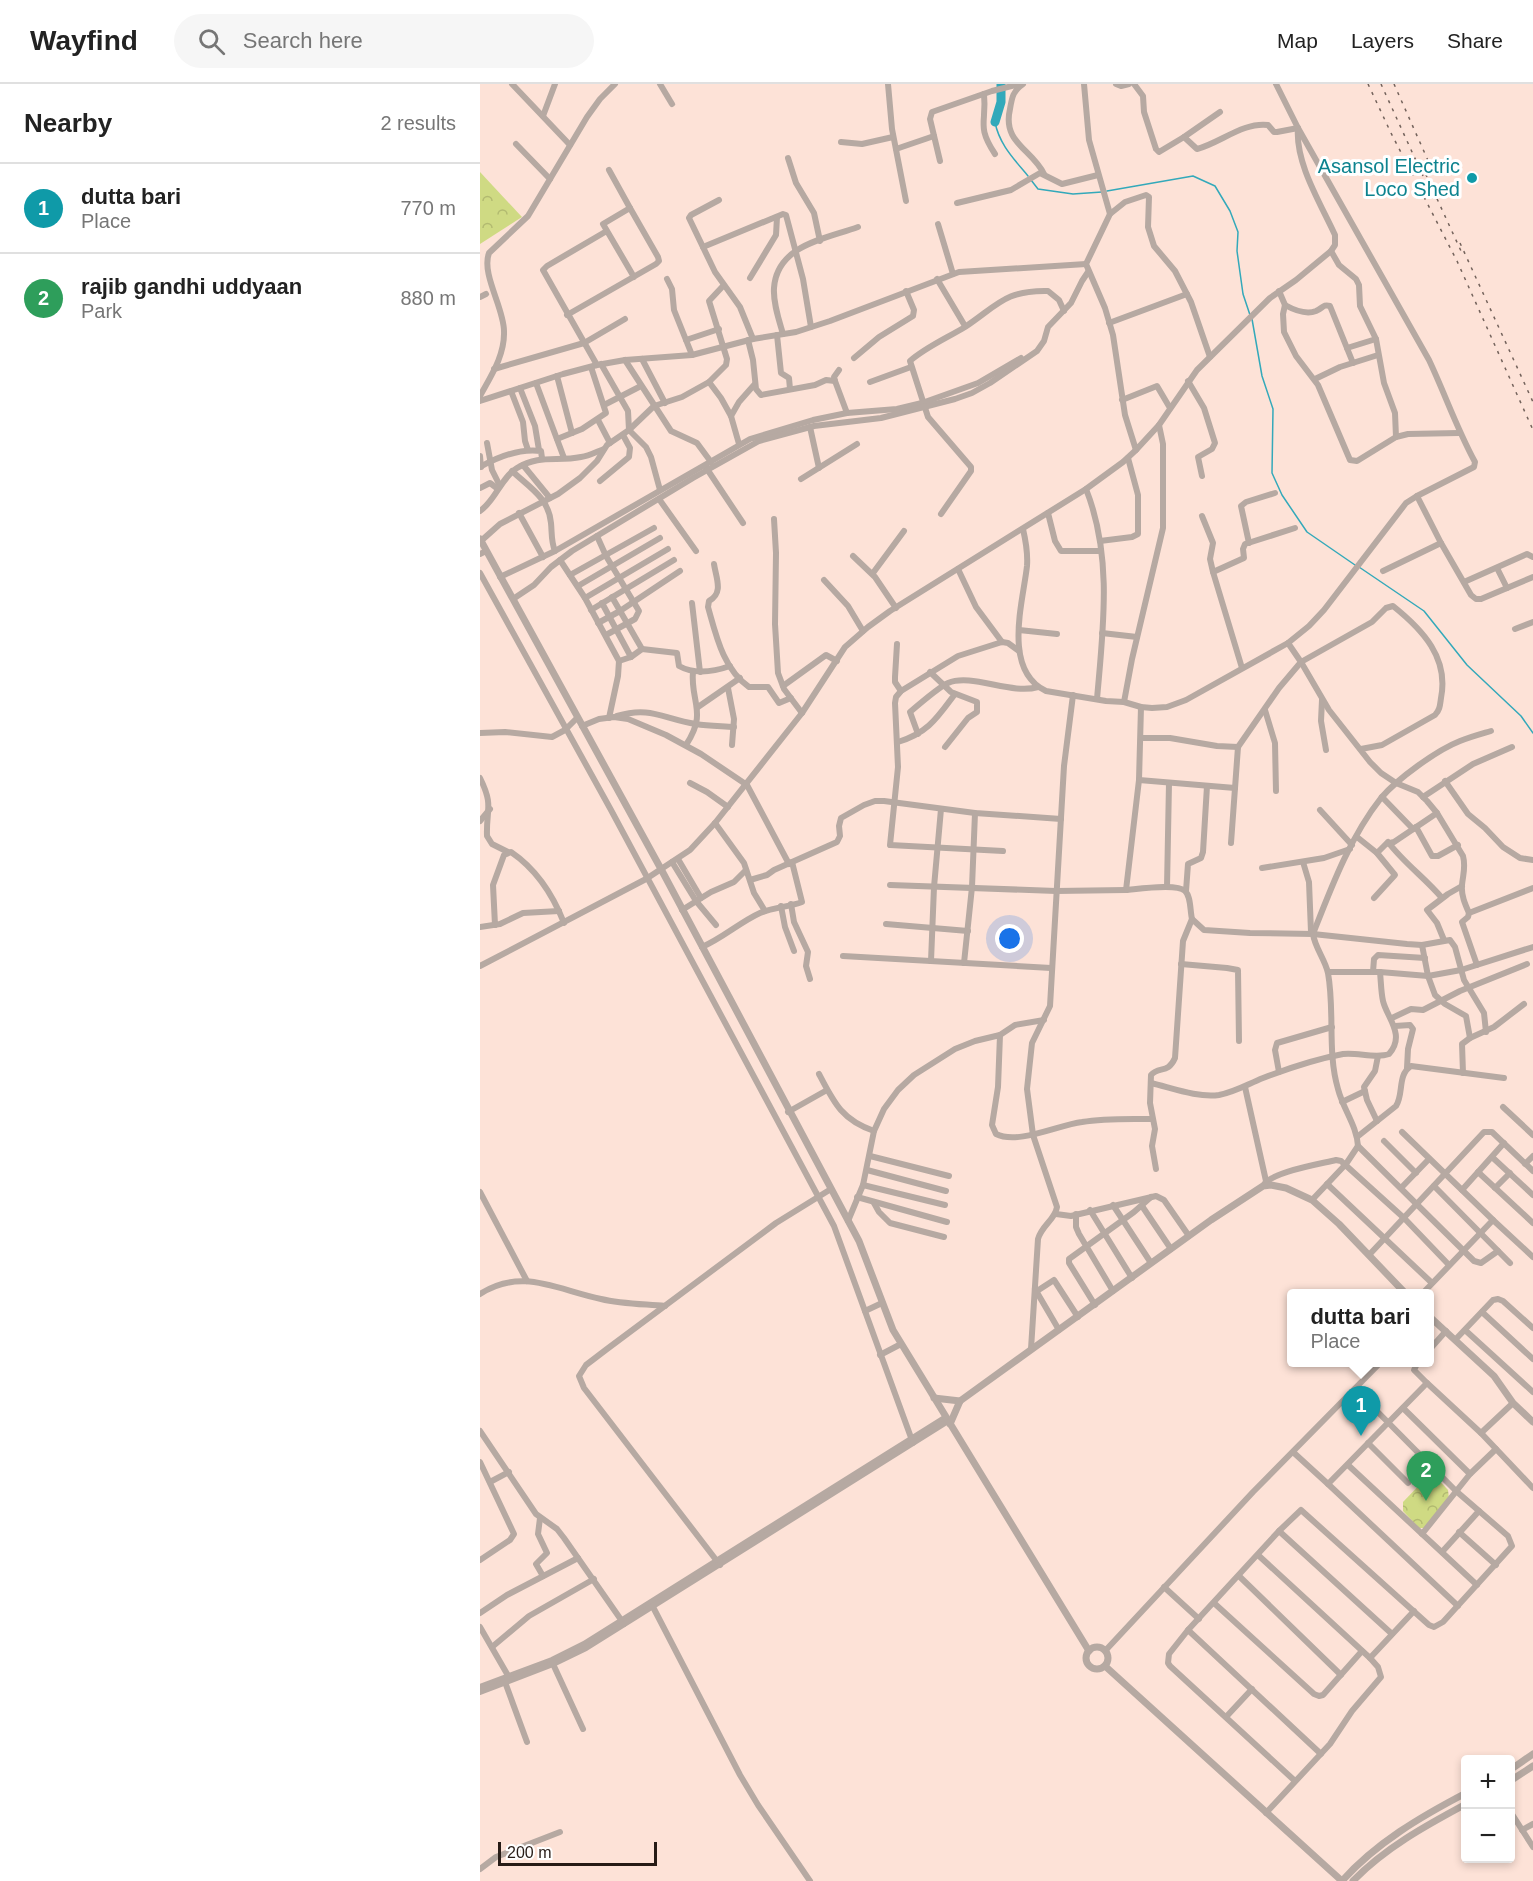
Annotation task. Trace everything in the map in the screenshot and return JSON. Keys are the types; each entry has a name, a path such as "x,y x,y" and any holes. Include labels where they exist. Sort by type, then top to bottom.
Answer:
{"street":[{"path":"512,84 570,145"},
{"path":"543,116 555,84"},
{"path":"481,394 504,342 505,328 486,259 495,247 528,216 600,99 615,84"},
{"path":"660,84 672,104"},
{"path":"888,84 893,136 906,201"},
{"path":"940,161 930,119 932,112 992,91 1021,84"},
{"path":"1021,84 1013,94 1008,122 1014,141 1039,165 1042,174 1056,183 1062,184 1099,177"},
{"path":"1084,84 1089,140 1109,211"},
{"path":"1116,84 1121,86 1129,84"},
{"path":"1134,84 1143,96 1144,112 1157,151 1162,152 1220,111"},
{"path":"1023,529 1027,565 1019,630 1019,651 1023,666 1038,687 1046,691 1124,702 1141,707 1167,707 1186,700 1288,643 1324,610 1400,509 1417,496 1474,466 1424,350 1298,128 1276,84"},
{"path":"984,94 982,130 994,154"},
{"path":"1184,137 1197,149 1237,131 1262,125 1268,125 1274,132 1298,128"},
{"path":"480,966 646,879 675,861 702,839 747,785 802,713 844,647 896,608 1086,489 1136,450 1160,425 1188,381 1210,357 1263,305 1335,245 1335,235 1302,162 1298,128"},
{"path":"841,142 862,144 893,136"},
{"path":"896,149 934,136"},
{"path":"516,144 550,179"},
{"path":"788,158 796,183 814,213 820,241"},
{"path":"567,315 659,261 609,170"},
{"path":"957,203 998,194 1020,186 1042,174"},
{"path":"1136,450 1128,429 1105,308 1086,264 1109,211 1125,202 1146,195 1149,197 1148,227 1154,246 1173,267 1187,294 1210,357"},
{"path":"719,201 689,216 723,286 740,307 750,340 756,389 761,395 815,385 827,380 835,381"},
{"path":"630,208 603,224 605,232 634,277"},
{"path":"703,247 786,215 803,279 811,327"},
{"path":"750,278 776,234 777,217"},
{"path":"938,224 953,274"},
{"path":"790,389 789,378 781,373 780,334 774,290 781,264 796,250 858,227"},
{"path":"605,232 543,270 596,366 620,397 629,416 629,430 646,447 660,490"},
{"path":"1330,251 1339,265 1356,279 1359,285 1360,306 1376,339 1384,383 1395,413 1396,437"},
{"path":"481,394 511,391 596,366 626,360 692,355 811,327 953,274 976,270 1086,264"},
{"path":"500,577 555,551 660,490 759,441 810,427 881,418 972,393 1021,363 1041,347 1048,327 1076,296 1088,272"},
{"path":"667,279 672,289 674,310 692,355"},
{"path":"937,279 965,326"},
{"path":"723,286 709,301 728,359 726,365 709,382 682,397 654,406 629,430 610,443 588,471 547,500 500,524 481,540 483,552 513,599 661,869 788,1112 859,1241 893,1330 1089,1651"},
{"path":"854,358 879,337 913,316 914,310 906,291"},
{"path":"941,514 971,471 971,467 934,426 923,405 910,361 965,326 1003,298 1048,291 1054,294 1064,311"},
{"path":"1280,291 1285,305 1284,332 1296,356 1315,379 1350,460 1357,460 1396,437 1408,434 1459,433"},
{"path":"1109,323 1187,294"},
{"path":"1285,305 1306,312 1317,310 1325,305 1330,306 1353,363"},
{"path":"494,369 584,344 625,319"},
{"path":"686,340 719,329"},
{"path":"1347,348 1376,339"},
{"path":"1315,379 1378,355"},
{"path":"513,599 534,585 560,560 659,499 739,444 770,432 813,420 847,413 923,405 978,383 1021,358"},
{"path":"642,359 665,403"},
{"path":"626,360 670,430 697,443 707,467 743,524"},
{"path":"557,439 598,420 606,413 596,366"},
{"path":"870,382 910,367"},
{"path":"839,370 834,377 847,413"},
{"path":"557,376 572,433"},
{"path":"1188,381 1204,408 1215,443 1212,449 1198,457 1202,476"},
{"path":"709,382 722,398 731,416 739,444"},
{"path":"536,383 564,458"},
{"path":"731,416 754,384"},
{"path":"604,405 641,386"},
{"path":"1122,400 1157,386 1170,408"},
{"path":"520,388 535,426 539,450 543,458"},
{"path":"511,391 523,422 528,450"},
{"path":"598,420 610,443"},
{"path":"1124,702 1163,528 1163,444 1160,425"},
{"path":"810,427 819,468"},
{"path":"600,482 629,457 630,448 623,435"},
{"path":"487,443 490,462 499,487"},
{"path":"801,479 857,444"},
{"path":"480,511 490,503 512,471 523,465 543,458 584,457 604,449"},
{"path":"480,456 480,467 506,455 539,450"},
{"path":"1100,541 1132,537 1138,534 1138,495 1128,458"},
{"path":"523,465 547,500 551,540 555,551"},
{"path":"512,471 547,500"},
{"path":"480,488 490,483 499,487"},
{"path":"1086,489 1096,518 1105,596 1097,699"},
{"path":"1249,543 1241,506 1246,502 1275,493"},
{"path":"1417,496 1441,543 1476,599 1481,599 1533,577"},
{"path":"659,499 696,550"},
{"path":"519,513 543,557"},
{"path":"1048,513 1055,542 1061,551 1101,551"},
{"path":"1202,516 1213,543 1210,560 1242,668"},
{"path":"774,519 778,673 783,686 802,713"},
{"path":"570,575 654,528"},
{"path":"1213,572 1244,558 1243,546 1295,528"},
{"path":"873,573 904,531"},
{"path":"597,536 612,567 635,601 639,611 635,619 606,635"},
{"path":"578,586 660,538"},
{"path":"1383,571 1441,543"},
{"path":"585,598 668,549"},
{"path":"1464,582 1527,554 1533,557"},
{"path":"854,556 873,573 896,608"},
{"path":"560,560 578,586 619,661 611,717"},
{"path":"591,610 674,560"},
{"path":"714,564 718,592 717,596 709,601 708,607 720,646 730,666 748,687 771,688 780,703 791,698"},
{"path":"1497,568 1507,588"},
{"path":"958,569 976,607 1002,642"},
{"path":"598,622 620,611 680,571"},
{"path":"480,573 611,810 834,1226 912,1441"},
{"path":"824,580 848,606 863,631"},
{"path":"612,597 642,649"},
{"path":"602,603 631,657"},
{"path":"686,746 697,724 698,707 692,686 696,671 692,603"},
{"path":"1231,843 1238,747 1287,677 1301,662 1372,622 1389,606 1396,609 1428,641 1442,670 1443,688 1438,713 1382,745 1361,749"},
{"path":"1515,629 1533,622"},
{"path":"1019,630 1057,634"},
{"path":"1102,633 1137,637"},
{"path":"1003,851 890,845 898,767 895,703 901,691 958,656 1002,642 1008,643 1019,651"},
{"path":"1288,643 1322,700 1381,773 1396,783 1418,792 1437,813 1458,845 1466,864 1462,886 1469,913"},
{"path":"897,644 895,682 901,691"},
{"path":"619,661 631,657 642,649 677,653 679,666 696,671 730,666"},
{"path":"783,686 825,655 837,661"},
{"path":"930,672 943,686 955,694 977,702 977,712 968,718 945,747"},
{"path":"698,707 740,678"},
{"path":"918,734 910,712 943,686 960,681 1017,689 1038,687"},
{"path":"728,688 734,728 732,745"},
{"path":"897,742 918,734 935,721 955,694"},
{"path":"1031,1349 1038,1239 1041,1230 1056,1214 1057,1207 1033,1135 1027,1089 1032,1043 1050,1006 1064,766 1073,695"},
{"path":"1322,700 1321,721 1326,750"},
{"path":"1126,890 1139,780 1141,707"},
{"path":"1265,710 1275,743 1276,791"},
{"path":"582,726 599,719 644,711 697,724 734,728"},
{"path":"611,717 644,725 686,746 747,785 791,863 802,899 800,903 765,911 702,947"},
{"path":"480,733 505,732 543,738 552,737 565,730 577,718"},
{"path":"1312,934 1351,847 1382,796 1396,783 1444,749 1459,741 1491,731"},
{"path":"1141,738 1170,738 1238,747"},
{"path":"1423,797 1473,764 1512,747"},
{"path":"480,778 490,808 488,840 515,855 537,877 549,892 564,922"},
{"path":"1139,780 1235,788"},
{"path":"1445,781 1468,814 1503,847 1520,858 1533,860"},
{"path":"690,783 728,807"},
{"path":"1167,887 1169,783"},
{"path":"1156,1169 1153,1155 1155,1128 1152,1119 1152,1073 1164,1071 1172,1066 1175,1058 1183,941 1192,919 1186,891 1188,864 1201,858 1203,852 1207,786"},
{"path":"1382,796 1415,828 1432,856 1438,856 1458,845"},
{"path":"750,880 764,876 839,840 839,822 844,815 875,801 975,813 1061,819"},
{"path":"480,821 490,808"},
{"path":"931,961 934,886 941,809"},
{"path":"1320,810 1351,847"},
{"path":"964,963 972,887 975,813"},
{"path":"1377,853 1388,843 1394,842 1437,813"},
{"path":"715,823 746,870 754,893 765,911"},
{"path":"1357,837 1377,853 1395,875 1374,898"},
{"path":"1388,843 1408,866 1442,898"},
{"path":"1262,868 1324,858 1351,847"},
{"path":"495,925 493,885 501,861 508,852"},
{"path":"675,861 716,926"},
{"path":"1303,862 1309,882 1312,934 1328,972 1333,1057 1338,1090 1357,1137 1358,1146 1477,1263 1485,1261 1498,1251"},
{"path":"682,910 734,882 746,870"},
{"path":"890,885 1056,891 1167,887 1186,891"},
{"path":"1444,940 1437,923 1428,910 1462,886"},
{"path":"1477,965 1462,924 1469,913 1533,888"},
{"path":"791,904 795,922 808,952 806,966 810,979"},
{"path":"781,906 785,927 794,951"},
{"path":"480,926 495,925 523,913 559,911"},
{"path":"1192,919 1204,930 1312,934 1360,941 1422,945 1447,939 1453,942 1468,988 1484,1013 1486,1032"},
{"path":"886,924 968,930"},
{"path":"1422,945 1431,987 1441,1002 1466,1016 1470,1038"},
{"path":"1328,972 1377,972 1428,976 1461,970 1533,947"},
{"path":"1151,1083 1202,1094 1218,1095 1245,1087 1279,1072 1333,1057 1354,1053 1384,1056 1392,1050 1395,1026 1383,1003 1374,959 1378,955 1425,958"},
{"path":"843,956 1051,968"},
{"path":"1182,964 1238,970 1239,1041"},
{"path":"1392,1018 1407,1010 1423,1010 1468,988 1527,964"},
{"path":"1463,1073 1462,1044 1486,1032 1524,1004"},
{"path":"848,1221 863,1185 874,1131 884,1109 898,1090 914,1075 955,1048 1000,1035 1015,1025 1044,1020"},
{"path":"1357,1137 1399,1103 1413,1029 1410,1025 1395,1026"},
{"path":"1279,1072 1274,1046 1277,1043 1332,1027"},
{"path":"1000,1035 1000,1061 992,1125 993,1131 1001,1137 1033,1135 1082,1122 1152,1119"},
{"path":"1377,1121 1365,1091 1367,1082 1375,1071 1378,1056"},
{"path":"1407,1068 1418,1067 1504,1078"},
{"path":"819,1074 843,1114 855,1124 874,1131"},
{"path":"1245,1087 1265,1184"},
{"path":"788,1112 827,1090"},
{"path":"1342,1102 1365,1091"},
{"path":"1503,1107 1533,1135"},
{"path":"1402,1132 1533,1257"},
{"path":"1369,1255 1484,1132 1492,1132 1533,1171"},
{"path":"1384,1142 1416,1173"},
{"path":"1462,1190 1504,1143"},
{"path":"1312,1200 1346,1164 1358,1146"},
{"path":"870,1156 949,1176"},
{"path":"1525,1164 1533,1156"},
{"path":"1492,1157 1533,1195"},
{"path":"1401,1188 1429,1159"},
{"path":"480,1687 553,1664 579,1653 912,1441 948,1421 960,1401 1189,1236 1277,1176 1336,1160 1346,1164 1404,1218 1449,1265"},
{"path":"867,1170 946,1191"},
{"path":"1478,1172 1533,1223"},
{"path":"1496,1188 1510,1173"},
{"path":"1265,1184 1286,1188 1312,1200 1402,1289"},
{"path":"1327,1184 1432,1283"},
{"path":"863,1185 945,1205"},
{"path":"1434,1186 1510,1263"},
{"path":"719,1563 584,1388 579,1376 586,1365 776,1223 831,1189"},
{"path":"480,1192 527,1281"},
{"path":"857,1197 947,1222"},
{"path":"1056,1214 1063,1216 1076,1214 1151,1197 1161,1197 1189,1236"},
{"path":"1095,1305 1069,1263 1071,1256 1122,1221 1151,1197"},
{"path":"874,1203 890,1223 944,1237"},
{"path":"1113,1205 1151,1263"},
{"path":"1142,1206 1171,1249"},
{"path":"1090,1210 1132,1278"},
{"path":"1076,1214 1076,1227 1113,1291"},
{"path":"1426,1289 1493,1220"},
{"path":"1036,1290 1054,1280 1078,1317"},
{"path":"480,1294 499,1284 510,1281 527,1281 621,1303 666,1306"},
{"path":"1036,1290 1059,1330"},
{"path":"1455,1340 1493,1300 1498,1299 1533,1328"},
{"path":"865,1311 882,1303"},
{"path":"1482,1312 1533,1359"},
{"path":"1434,1320 1494,1377 1513,1403 1533,1422"},
{"path":"1465,1330 1533,1392"},
{"path":"1434,1344 1446,1331"},
{"path":"880,1355 901,1344"},
{"path":"1105,1651 1376,1367"},
{"path":"1416,1367 1414,1370 1481,1433 1533,1488"},
{"path":"1328,1484 1427,1383"},
{"path":"1296,1780 1168,1663 1169,1654 1188,1630 1301,1510 1305,1511 1429,1625 1434,1627 1443,1622 1512,1546 1511,1541 1456,1491 1355,1389"},
{"path":"934,1398 960,1401"},
{"path":"1481,1433 1513,1403"},
{"path":"1403,1408 1470,1474"},
{"path":"480,1431 540,1518 557,1529 579,1557 623,1623"},
{"path":"1368,1443 1408,1483"},
{"path":"1422,1533 1470,1474 1496,1449"},
{"path":"1293,1452 1458,1606"},
{"path":"480,1462 514,1534 510,1540 480,1560"},
{"path":"1348,1464 1477,1585"},
{"path":"490,1482 509,1472"},
{"path":"1442,1552 1479,1511"},
{"path":"540,1518 538,1533 547,1552 536,1564 543,1576"},
{"path":"1280,1531 1392,1634"},
{"path":"1460,1532 1496,1565"},
{"path":"1258,1555 1370,1658 1381,1673 1379,1681 1352,1711 1336,1736 1266,1813"},
{"path":"480,1612 579,1557"},
{"path":"480,1692 570,1652 653,1607 719,1563"},
{"path":"1239,1576 1341,1675"},
{"path":"492,1647 529,1616 594,1579"},
{"path":"1164,1587 1199,1619"},
{"path":"1214,1603 1314,1694 1319,1696 1323,1695 1362,1651"},
{"path":"653,1607 740,1775 810,1881"},
{"path":"1370,1658 1414,1611"},
{"path":"480,1627 508,1679 527,1742"},
{"path":"1188,1630 1321,1754"},
{"path":"1097,1648 1105,1651 1108,1658 1105,1666 1097,1669 1089,1666 1086,1658 1089,1651 1097,1648"},
{"path":"553,1664 583,1729"},
{"path":"1105,1666 1342,1881 1381,1844 1461,1796"},
{"path":"1226,1717 1252,1689"},
{"path":"1515,1767 1533,1754"},
{"path":"1515,1778 1533,1766"},
{"path":"1353,1881 1380,1856 1420,1829 1461,1806"},
{"path":"1515,1819 1533,1847"},
{"path":"1522,1830 1533,1824"},
{"path":"480,1869 496,1857 560,1832"}],"green space":[{"path":"480,172 522,217 480,244"},
{"path":"1435,1476 1448,1490 1449,1499 1426,1528 1419,1528 1403,1511 1403,1502 1427,1477"}],"waterway":[{"path":"995,122 1001,102 1001,84"},
{"path":"995,122 1004,144 1028,176"},
{"path":"1107,191 1193,176 1215,186 1230,211 1238,232 1237,251 1243,294 1250,315"},
{"path":"1031,180 1038,189 1073,194 1102,192"},
{"path":"1252,319 1262,376 1273,409 1272,473 1282,495 1307,532 1355,565"},
{"path":"1359,567 1424,611 1467,665 1521,716 1533,733"}],"railway":[{"path":"1368,84 1457,261 1533,430"},
{"path":"1381,84 1423,176"},
{"path":"1394,84 1434,174"},
{"path":"1422,166 1461,251"},
{"path":"1460,243 1533,402"}],"place":[{"name":"Asansol Electric Loco Shed","path":"1472,178"},
{"name":"dutta bari","path":"1361,1436"},
{"name":"rajib gandhi uddyaan","path":"1426,1501"}]}
